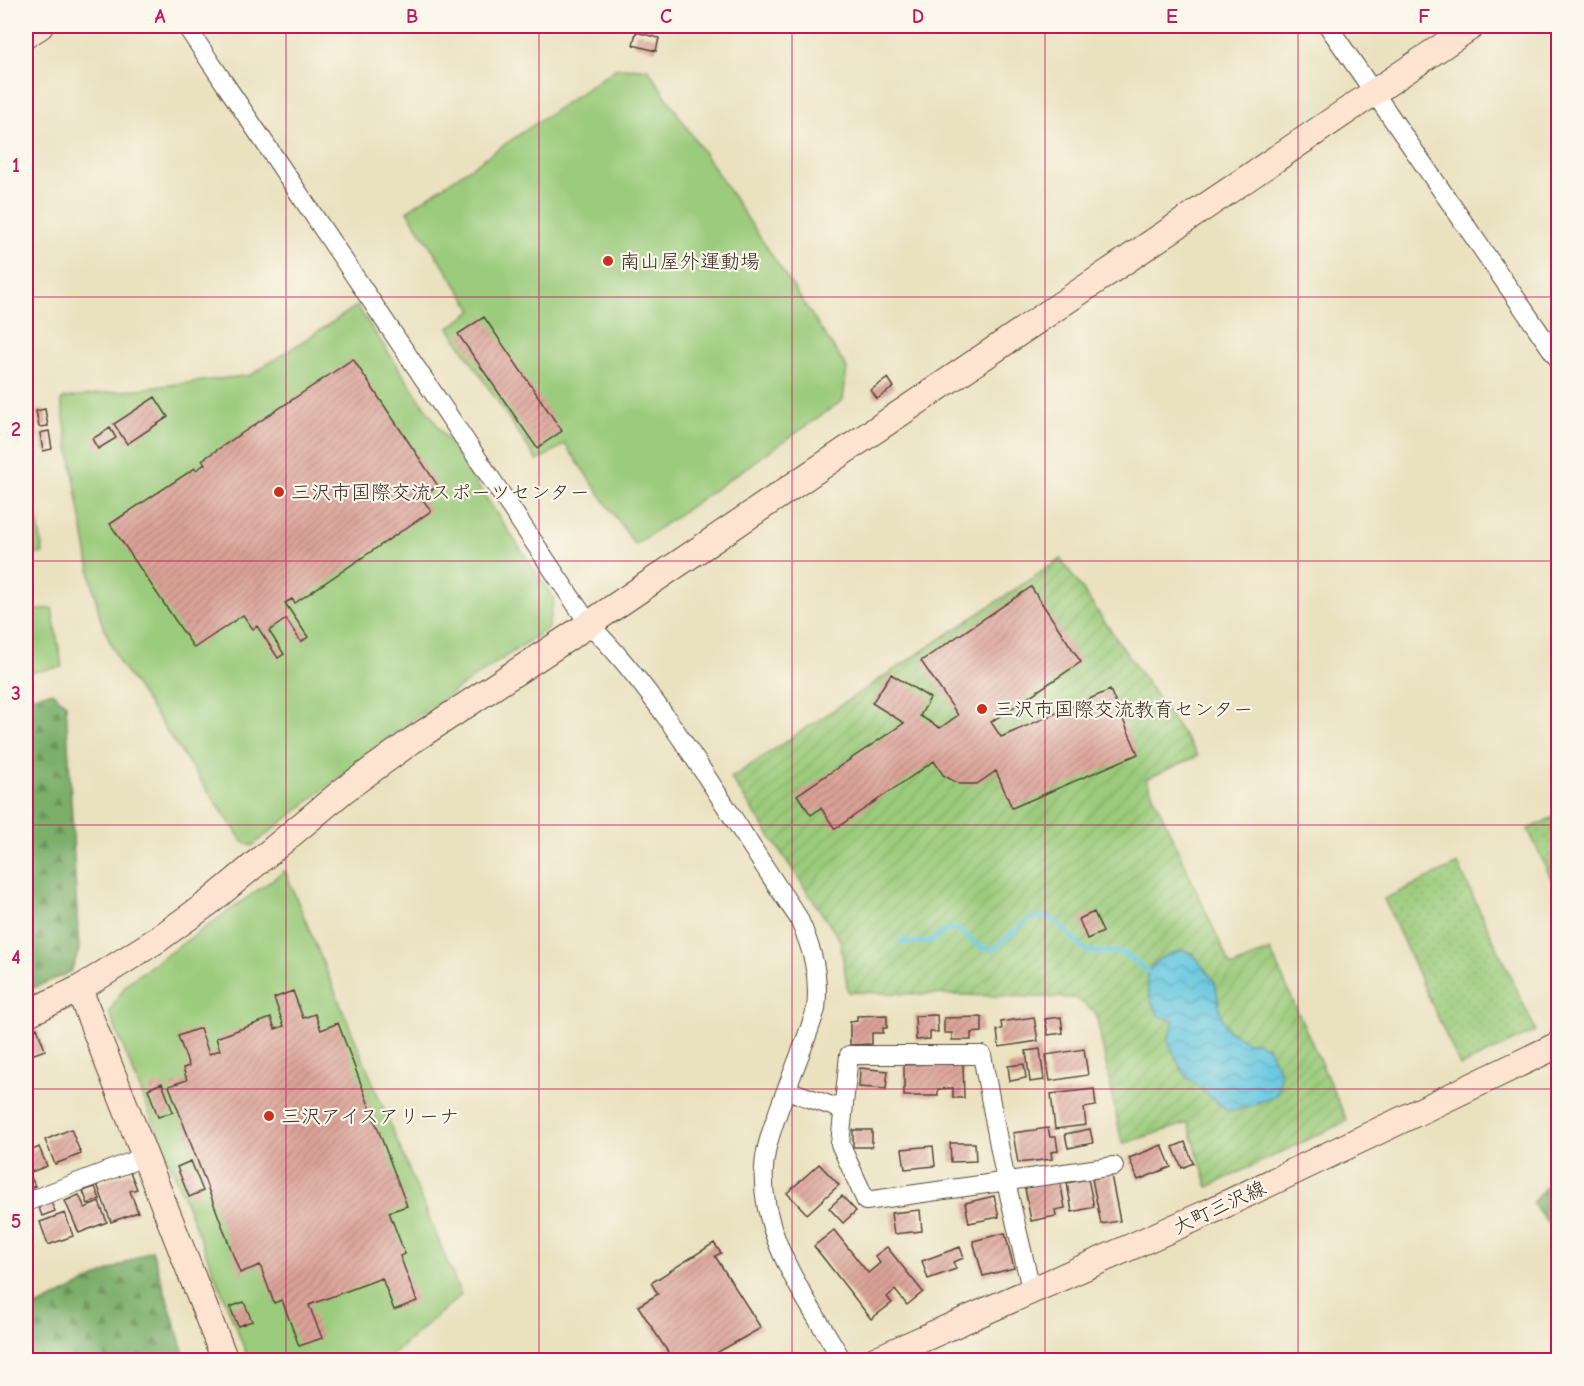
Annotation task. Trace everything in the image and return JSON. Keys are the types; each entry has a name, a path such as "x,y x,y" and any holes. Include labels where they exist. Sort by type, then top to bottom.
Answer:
{"street":[{"path":"26,35 40,26"},
{"path":"186,26 590,624 610,645 648,694 798,917 810,942 818,987 816,1009 767,1148 764,1189 768,1212 788,1265 842,1360"},
{"path":"1328,26 1557,355"},
{"path":"26,1014 79,989 118,966 211,901 344,790 413,740 590,624 1472,26"},
{"path":"79,989 225,1360"},
{"name":"大町三沢線","path":"875,1360 1032,1293 1205,1214 1558,1045"},
{"path":"1032,1293 1006,1182 982,1055 849,1055 840,1144 866,1201 1006,1182 1114,1166"},
{"path":"787,1090 843,1110"},
{"path":"26,1202 144,1157"}],"green space":[{"name":"南山屋外運動場","path":"617,68 648,69 847,368 843,400 635,545 565,444 537,461 449,328 473,310 407,211"},
{"name":"三沢市国際交流スポーツセンター","path":"357,306 554,599 548,628 413,719 252,846 243,842 119,662 101,621 92,582 61,401 65,398 251,375"},
{"path":"30,398 37,437 26,439 26,399"},
{"path":"26,451 43,553 26,556"},
{"path":"1061,559 1198,756 1146,779 1231,967 1270,950 1347,1121 1208,1187 1188,1123 1122,1144 1096,1014 1076,998 848,992 840,940 731,778"},
{"path":"52,608 62,667 26,673 26,612"},
{"path":"52,692 66,704 79,950 71,972 26,991 26,697"},
{"path":"1558,815 1558,893 1528,829"},
{"path":"1458,864 1536,1031 1460,1066 1384,899"},
{"name":"三沢アイスアリーナ","path":"285,871 461,1295 386,1360 249,1360 109,1012 127,983"},
{"path":"1558,1172 1558,1228 1554,1230 1532,1203"},
{"path":"152,1250 186,1360 26,1360 26,1312"}],"water":[{"path":"1183,950 1193,954 1215,982 1221,1016 1228,1030 1247,1042 1257,1042 1268,1047 1279,1069 1280,1086 1274,1097 1239,1110 1226,1110 1188,1078 1180,1067 1168,1041 1174,1021 1159,1016 1148,993 1147,983 1152,966 1169,954"}],"building":[{"path":"636,32 659,38 656,51 633,45"},
{"path":"484,317 562,431 537,448 458,334"},
{"path":"353,359 438,486 421,497 431,511 295,603 292,599 285,603 308,637 301,642 286,619 269,631 284,654 278,658 257,626 253,629 243,615 194,648 110,524 195,468 196,470 205,464 202,460"},
{"path":"888,378 894,387 877,399 871,390"},
{"path":"155,397 168,417 127,444 114,424"},
{"path":"45,409 48,426 39,427 36,411"},
{"path":"110,428 116,438 98,449 92,439"},
{"path":"49,431 52,449 43,451 40,433"},
{"name":"三沢市国際交流教育センター","path":"1031,587 1081,662 991,722 1001,737 1110,690 1138,754 1012,808 996,771 977,784 959,784 943,775 934,761 835,829 821,808 811,815 797,795 904,723 872,703 891,674 930,698 920,716 940,728 958,715 921,661"},
{"path":"1094,912 1103,932 1087,939 1079,919"},
{"path":"293,991 303,1018 315,1014 321,1030 338,1023 407,1206 389,1212 405,1254 400,1256 417,1301 394,1310 382,1278 309,1305 322,1338 299,1346 282,1300 274,1303 260,1265 240,1273 169,1086 187,1080 183,1068 189,1066 178,1036 200,1028 209,1054 220,1050 216,1038 271,1018 275,1029 284,1026 274,998"},
{"path":"887,1015 887,1028 883,1028 883,1033 872,1033 872,1044 850,1045 850,1022 857,1021 857,1016"},
{"path":"937,1015 938,1032 930,1032 930,1039 916,1040 915,1016"},
{"path":"982,1017 982,1032 971,1033 971,1040 952,1040 952,1033 944,1033 944,1018"},
{"path":"1034,1017 1038,1041 999,1047 997,1030 1002,1029 1001,1022"},
{"path":"1061,1017 1063,1033 1048,1035 1045,1019"},
{"path":"37,1028 45,1050 26,1057 26,1033"},
{"path":"1040,1049 1044,1080 1030,1082 1026,1051"},
{"path":"1084,1049 1088,1075 1050,1081 1046,1055"},
{"path":"963,1063 964,1098 953,1098 953,1088 938,1089 938,1096 904,1096 904,1065"},
{"path":"1024,1064 1026,1078 1010,1081 1008,1066"},
{"path":"860,1068 888,1071 886,1089 859,1087"},
{"path":"162,1083 173,1112 158,1117 148,1089"},
{"path":"1094,1089 1096,1106 1084,1108 1086,1125 1055,1129 1051,1094"},
{"path":"1048,1128 1050,1137 1056,1137 1058,1151 1051,1152 1052,1159 1018,1163 1013,1133"},
{"path":"71,1129 81,1154 55,1164 45,1140"},
{"path":"1090,1129 1093,1143 1068,1148 1065,1134"},
{"path":"853,1130 872,1130 872,1147 853,1147"},
{"path":"1185,1142 1193,1163 1182,1168 1173,1147"},
{"path":"950,1143 975,1143 976,1161 951,1162"},
{"path":"1162,1145 1171,1167 1138,1180 1129,1158"},
{"path":"933,1146 935,1166 905,1169 902,1149"},
{"path":"29,1147 31,1151 39,1147 47,1166 26,1174 26,1149"},
{"path":"191,1161 203,1191 189,1197 177,1167"},
{"path":"819,1164 839,1185 807,1214 787,1193"},
{"path":"130,1172 137,1189 130,1191 138,1212 111,1222 97,1184"},
{"path":"30,1175 35,1186 26,1190 26,1177"},
{"path":"1111,1175 1120,1221 1101,1224 1092,1179"},
{"path":"1088,1179 1094,1207 1072,1212 1067,1183"},
{"path":"1060,1181 1065,1208 1055,1210 1056,1216 1031,1221 1025,1188"},
{"path":"95,1187 100,1199 88,1204 83,1191"},
{"path":"79,1195 85,1208 99,1202 107,1222 79,1233 65,1201"},
{"path":"842,1196 856,1211 843,1223 829,1208"},
{"path":"994,1196 999,1217 969,1223 965,1203"},
{"path":"50,1200 55,1211 42,1216 38,1205"},
{"path":"920,1210 922,1231 894,1234 891,1213"},
{"path":"65,1213 73,1236 48,1245 40,1222"},
{"path":"26,1228 33,1248 26,1251"},
{"path":"834,1230 868,1273 880,1263 875,1256 887,1247 923,1292 907,1305 895,1290 887,1297 892,1303 871,1319 814,1246"},
{"path":"1005,1233 1014,1268 983,1276 973,1241"},
{"path":"714,1243 721,1253 715,1256 761,1328 704,1360 673,1360 638,1306 658,1294 651,1283"},
{"path":"960,1247 964,1258 953,1262 956,1269 928,1279 922,1261"},
{"path":"244,1302 252,1321 238,1326 230,1307"}],"waterway":[{"path":"900,942 928,941 952,929 961,932 978,945 992,949 1000,945 1026,922 1040,917 1055,921 1088,951 1125,954 1147,971"}],"place":[{"name":"南山屋外運動場","path":"608,261"},
{"name":"三沢市国際交流スポーツセンター","path":"279,492"},
{"name":"三沢市国際交流教育センター","path":"982,709"},
{"name":"三沢アイスアリーナ","path":"269,1116"}]}
